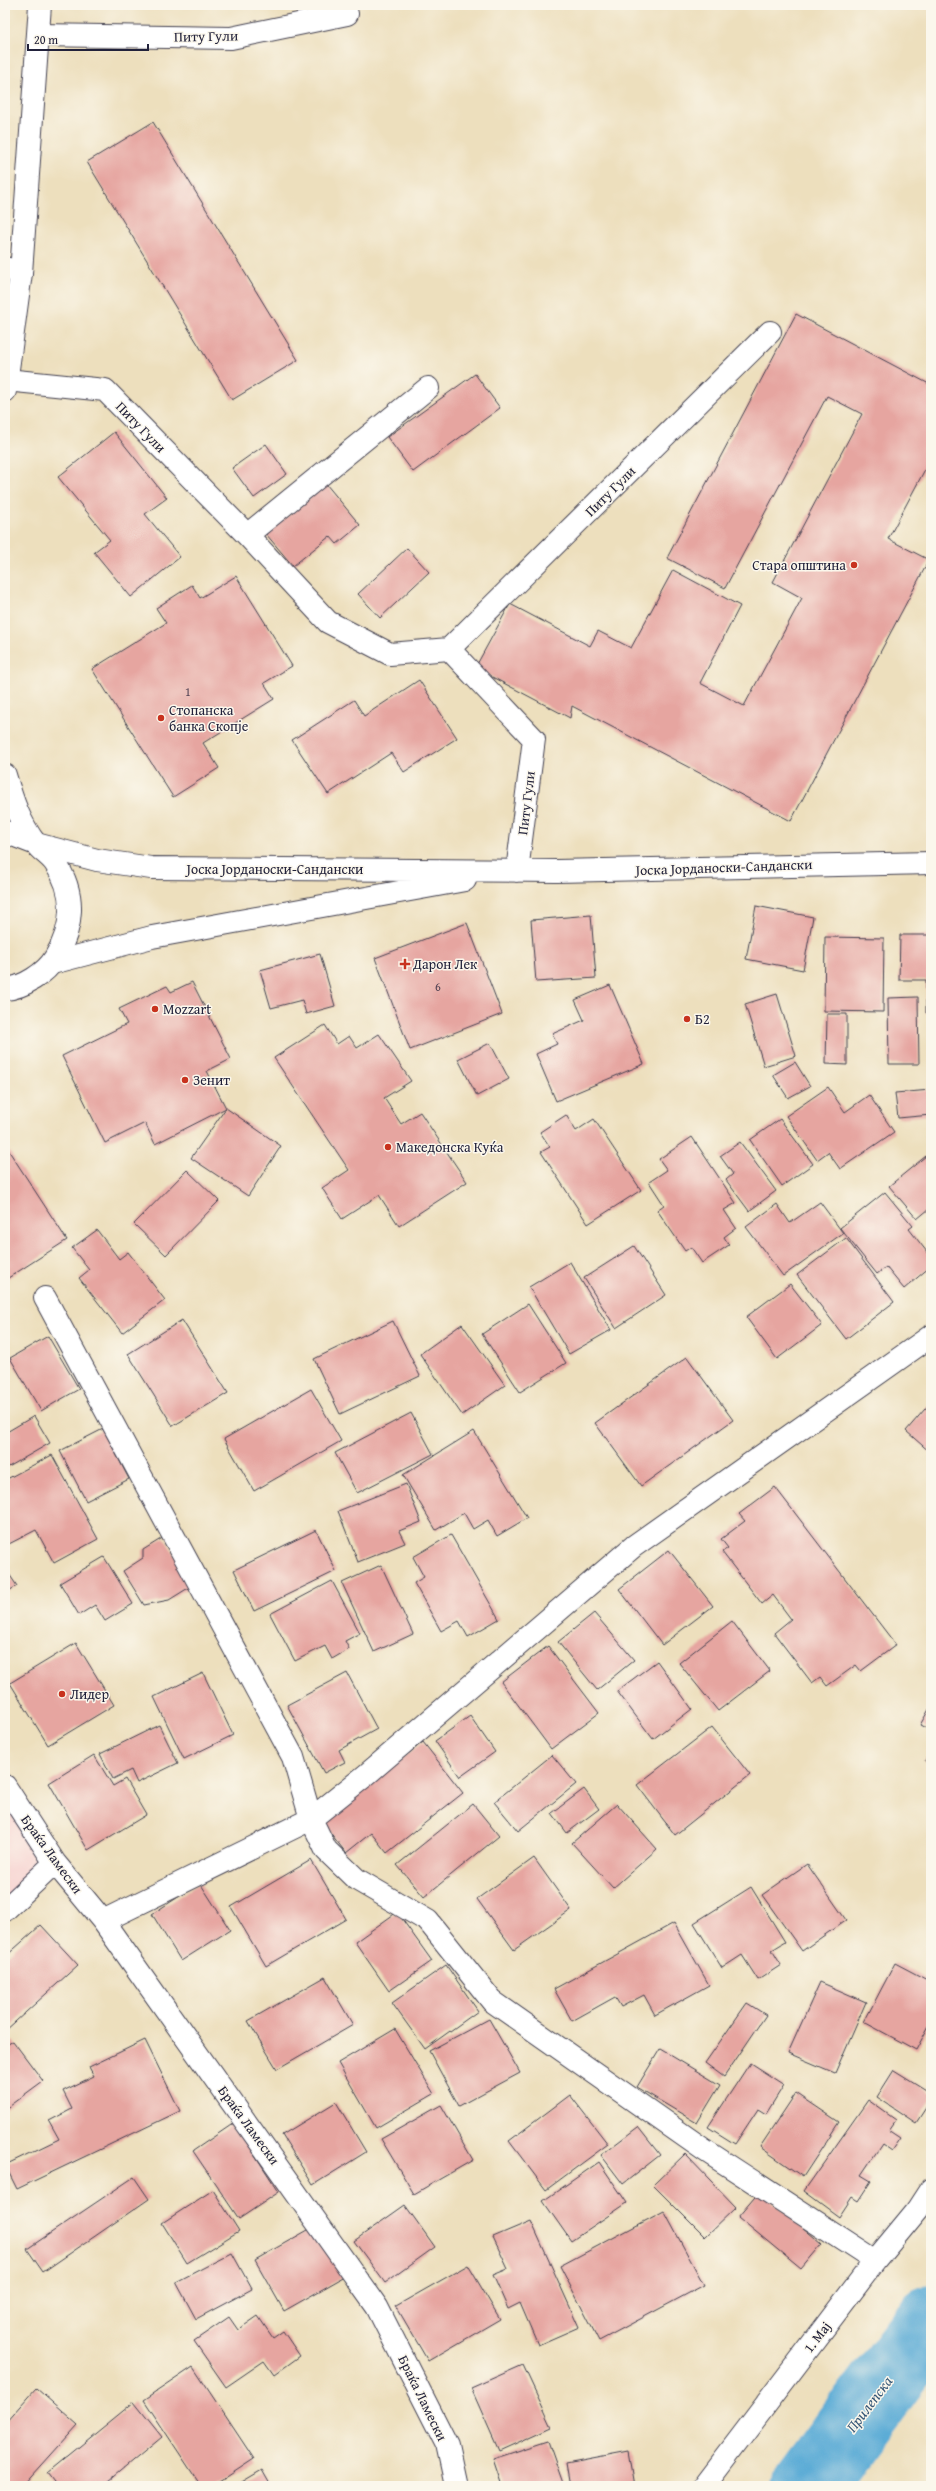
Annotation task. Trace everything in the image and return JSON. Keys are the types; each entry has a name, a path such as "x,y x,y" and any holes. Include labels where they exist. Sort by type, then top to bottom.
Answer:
{"street":[{"path":"6,385 13,270 39,36 40,5"},
{"name":"Питу Гули","path":"39,36 231,38 347,14"},
{"name":"Питу Гули","path":"6,385 104,390 247,535 328,622 390,654 449,649 770,332"},
{"path":"247,535 428,388"},
{"name":"Питу Гули","path":"449,649 534,739 517,871"},
{"path":"5,775 13,804 36,844 55,863 67,887 71,913 66,940 52,963 33,980 5,989"},
{"name":"Јоска Јорданоски-Сандански","path":"5,832 36,844 98,860 151,868 517,871 931,863"},
{"name":"Јоска Јорданоски-Сандански","path":"52,963 152,937 517,871"},
{"path":"45,1298 293,1757 311,1819 326,1850 356,1879 428,1921 492,2001 702,2149 875,2261"},
{"path":"103,1921 311,1819 366,1775 634,1546 931,1336"},
{"name":"Браќа Ламески","path":"5,1786 55,1863 103,1921 377,2307 447,2446 456,2486"},
{"path":"5,1910 55,1863"},
{"name":"1. Мај","path":"704,2486 875,2261 918,2209 931,2189"}],"shaded area":[{"path":"5,1786 55,1863 5,1910"}],"building":[{"path":"153,122 298,360 232,400 87,162"},
{"name":"Стара општина","path":"796,314 931,385 931,458 888,539 929,560 791,821 572,706 570,718 475,668 510,604 590,646 598,631 631,648 673,570 740,606 700,683 744,706 802,598 773,582 862,414 827,396 725,588 667,558"},
{"path":"475,374 500,408 413,472 387,437"},
{"path":"114,432 167,498 145,514 180,557 131,597 94,552 110,540 58,477"},
{"path":"266,444 287,474 254,498 232,468"},
{"path":"326,484 360,525 337,544 330,536 293,566 266,534"},
{"path":"407,548 429,572 380,618 358,594"},
{"path":"236,576 292,666 264,683 274,699 203,743 219,768 173,797 92,669 166,623 156,608 192,585 200,598"},
{"path":"419,680 457,738 404,772 391,753 328,794 292,740 354,700 364,716"},
{"path":"756,906 813,917 803,970 746,959"},
{"path":"591,915 596,978 536,982 531,920"},
{"path":"467,923 502,1014 410,1050 375,958"},
{"path":"900,935 931,935 931,1013 926,1013 926,980 899,980"},
{"path":"825,937 884,938 883,1012 824,1011"},
{"path":"320,954 335,1006 306,1014 302,1000 271,1008 260,970"},
{"path":"192,982 231,1059 207,1071 226,1108 155,1144 145,1123 105,1143 62,1056 127,1024 119,1009 167,986 171,992"},
{"path":"610,985 644,1064 556,1101 536,1054 557,1044 552,1034 584,1020 575,1000"},
{"path":"777,994 796,1056 764,1066 745,1004"},
{"path":"918,997 919,1064 889,1064 888,998"},
{"path":"827,1014 847,1014 847,1065 826,1064"},
{"name":"Македонска Куќа","path":"325,1025 337,1044 349,1036 357,1048 379,1034 411,1081 384,1098 401,1124 420,1112 467,1182 399,1226 379,1195 342,1219 322,1188 349,1170 274,1058"},
{"path":"490,1043 509,1079 477,1096 458,1059"},
{"path":"795,1062 810,1086 788,1098 773,1075"},
{"path":"828,1087 845,1112 869,1095 894,1132 840,1169 828,1152 817,1160 786,1116"},
{"path":"931,1090 931,1115 898,1118 895,1093"},
{"path":"226,1108 281,1146 248,1196 191,1158"},
{"path":"566,1115 576,1131 594,1119 641,1190 588,1224 541,1152 550,1147 540,1132"},
{"path":"780,1119 813,1164 782,1186 750,1140"},
{"path":"692,1137 736,1203 724,1210 736,1228 724,1237 729,1245 702,1263 691,1247 685,1251 657,1210 664,1205 649,1182 667,1170 659,1159"},
{"path":"740,1142 776,1191 749,1211 726,1180 733,1174 720,1156"},
{"path":"5,1145 67,1240 5,1280"},
{"path":"926,1156 931,1157 931,1211 929,1209 917,1219 889,1186"},
{"path":"187,1170 219,1201 166,1255 134,1224"},
{"path":"885,1192 913,1226 909,1229 931,1257 931,1266 904,1289 886,1267 877,1274 840,1228"},
{"path":"820,1202 843,1233 783,1276 746,1227 777,1204 790,1223"},
{"path":"97,1230 119,1259 128,1252 165,1300 122,1333 79,1278 89,1270 72,1248"},
{"path":"846,1238 894,1302 846,1339 797,1275"},
{"path":"634,1246 666,1295 616,1328 584,1278"},
{"path":"570,1262 611,1330 569,1354 529,1287"},
{"path":"790,1284 822,1325 777,1359 746,1317"},
{"path":"528,1304 566,1363 520,1392 482,1334"},
{"path":"182,1320 228,1393 173,1426 128,1354"},
{"path":"393,1321 420,1376 340,1414 314,1359"},
{"path":"462,1324 505,1385 462,1415 420,1354"},
{"path":"48,1336 79,1389 41,1411 10,1358"},
{"path":"687,1357 733,1420 641,1486 595,1423"},
{"path":"311,1389 341,1441 254,1491 224,1439"},
{"path":"931,1402 931,1453 906,1431"},
{"path":"411,1413 433,1454 357,1493 335,1453"},
{"path":"34,1416 50,1443 5,1469 5,1433"},
{"path":"103,1429 129,1479 86,1501 60,1451"},
{"path":"474,1431 527,1518 497,1536 488,1520 473,1529 464,1513 436,1530 403,1475"},
{"path":"52,1455 98,1539 54,1563 36,1530 5,1546 5,1480"},
{"path":"406,1484 421,1522 399,1531 405,1543 358,1562 338,1511"},
{"path":"775,1487 896,1645 861,1671 856,1665 827,1686 820,1677 812,1683 774,1633 791,1619 773,1595 762,1604 722,1552 728,1548 721,1539 745,1521 739,1514"},
{"path":"316,1530 336,1571 254,1611 234,1570"},
{"path":"451,1535 499,1619 468,1637 459,1621 441,1631 414,1583 424,1577 413,1557"},
{"path":"164,1537 193,1585 169,1600 144,1605 123,1571 143,1558 143,1550"},
{"path":"669,1550 713,1606 662,1645 619,1589"},
{"path":"104,1557 133,1604 105,1621 95,1605 79,1615 60,1583"},
{"path":"381,1565 413,1634 374,1652 342,1583"},
{"path":"5,1568 17,1586 5,1593"},
{"path":"332,1581 360,1633 345,1641 349,1649 332,1659 325,1646 295,1661 270,1614"},
{"path":"594,1613 634,1660 597,1690 558,1642"},
{"path":"732,1621 770,1671 718,1711 679,1663"},
{"name":"Лидер","path":"76,1643 114,1705 48,1745 10,1683"},
{"path":"548,1646 599,1713 551,1749 501,1682"},
{"path":"657,1661 692,1709 653,1739 617,1691"},
{"path":"203,1673 233,1735 184,1759 154,1697"},
{"path":"347,1673 377,1729 339,1750 345,1762 324,1773 287,1705"},
{"path":"931,1706 931,1731 920,1725"},
{"path":"470,1716 495,1752 460,1777 435,1741"},
{"path":"159,1725 178,1763 137,1783 131,1770 113,1779 100,1754"},
{"path":"712,1727 750,1775 675,1835 637,1785"},
{"path":"423,1742 463,1793 387,1853 371,1833 346,1853 322,1822"},
{"path":"931,1750 931,1764 925,1761"},
{"path":"94,1755 113,1786 125,1779 146,1815 88,1850 49,1783"},
{"path":"552,1755 576,1784 518,1831 494,1802"},
{"path":"584,1789 599,1809 567,1833 552,1813"},
{"path":"473,1804 499,1836 424,1897 397,1865"},
{"path":"617,1804 657,1849 613,1888 572,1843"},
{"path":"534,1858 571,1910 514,1950 477,1899"},
{"path":"311,1860 346,1919 266,1966 231,1907"},
{"path":"807,1864 846,1920 802,1951 762,1895"},
{"path":"200,1883 230,1930 181,1961 152,1914"},
{"path":"751,1887 785,1942 772,1950 781,1965 758,1980 742,1955 722,1968 694,1923"},
{"path":"397,1912 432,1961 389,1991 355,1942"},
{"path":"674,1923 709,1985 655,2015 644,1995 621,2007 615,1997 572,2021 554,1989"},
{"path":"41,1925 78,1965 5,2031 5,1957"},
{"path":"895,1963 931,1982 931,2022 916,2050 864,2022"},
{"path":"446,1965 478,2011 425,2049 392,2003"},
{"path":"325,1977 353,2025 277,2069 248,2021"},
{"path":"820,1982 866,2002 835,2073 788,2053"},
{"path":"747,2003 766,2015 724,2077 705,2063"},
{"path":"489,2019 520,2073 459,2106 429,2051"},
{"path":"395,2029 434,2094 376,2128 338,2063"},
{"path":"145,2040 180,2111 17,2189 5,2165 59,2139 49,2121 72,2109 63,2091 94,2076 89,2067"},
{"path":"13,2041 43,2081 5,2109 5,2046"},
{"path":"660,2049 720,2085 697,2123 637,2087"},
{"path":"750,2063 784,2085 766,2114 758,2109 735,2144 708,2127"},
{"path":"894,2070 931,2093 931,2100 916,2123 877,2097"},
{"path":"796,2093 839,2122 803,2177 760,2147"},
{"path":"570,2095 608,2144 546,2190 509,2141"},
{"path":"868,2100 896,2120 889,2130 901,2138 892,2151 882,2144 861,2175 871,2181 858,2201 852,2197 839,2217 804,2191"},
{"path":"336,2102 366,2152 313,2185 282,2135"},
{"path":"441,2105 473,2160 414,2194 381,2139"},
{"path":"234,2123 279,2192 239,2219 193,2151"},
{"path":"638,2127 660,2155 623,2184 601,2155"},
{"path":"685,2154 736,2207 705,2237 653,2185"},
{"path":"599,2162 627,2203 571,2241 543,2201"},
{"path":"134,2177 149,2199 43,2272 27,2249"},
{"path":"213,2190 239,2231 187,2263 162,2223"},
{"path":"760,2191 822,2244 801,2269 738,2217"},
{"path":"405,2205 435,2247 385,2283 354,2241"},
{"path":"664,2211 704,2285 599,2341 560,2266"},
{"path":"531,2221 579,2327 538,2345 520,2303 508,2309 493,2275 508,2269 493,2237"},
{"path":"315,2226 344,2277 284,2311 255,2260"},
{"path":"232,2253 252,2289 196,2319 176,2282"},
{"path":"468,2265 500,2319 428,2361 396,2306"},
{"path":"258,2316 273,2338 283,2331 300,2356 274,2375 264,2361 226,2387 194,2341 229,2317 238,2330"},
{"path":"523,2365 552,2427 499,2451 471,2388"},
{"path":"193,2367 254,2459 213,2486 201,2486 144,2400"},
{"path":"36,2388 78,2425 23,2486 5,2486 5,2423"},
{"path":"134,2402 162,2437 103,2486 57,2486 47,2473"},
{"path":"548,2441 564,2486 502,2486 493,2459"},
{"path":"629,2451 635,2486 570,2486 566,2463"},
{"path":"262,2470 271,2486 235,2486"}],"waterway":[{"name":"Прилепска","path":"808,2486 931,2321"}],"place":[{"name":"Стара општина","path":"854,565"},
{"name":"Стопанска банка Скопје","path":"161,718"},
{"name":"Дарон Лек","path":"405,964"},
{"name":"Mozzart","path":"155,1009"},
{"name":"Б2","path":"687,1019"},
{"name":"Зенит","path":"185,1080"},
{"name":"Македонска Куќа","path":"388,1147"},
{"name":"Лидер","path":"62,1694"}]}
